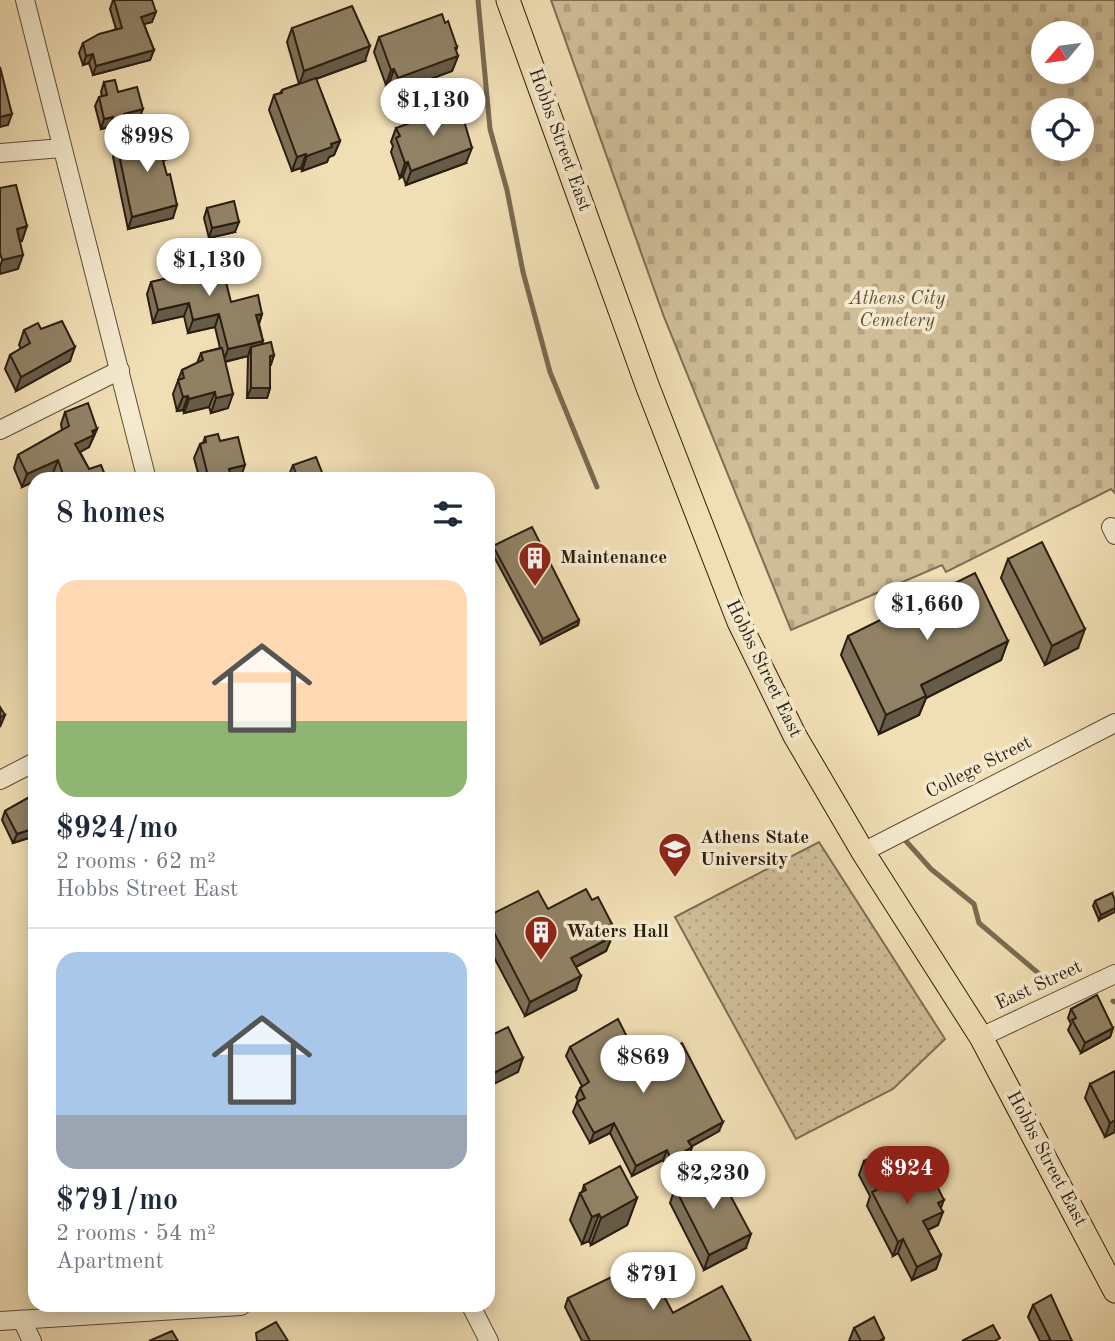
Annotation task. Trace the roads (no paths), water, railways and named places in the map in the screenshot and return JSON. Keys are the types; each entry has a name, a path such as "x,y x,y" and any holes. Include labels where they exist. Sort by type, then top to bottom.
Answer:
{"main road":[{"name":"Hobbs Street East","path":"508,0 723,585 795,736 863,852 981,1037 1115,1291"}],"street":[{"path":"25,0 145,472"},
{"path":"0,153 62,148"},
{"path":"0,430 120,370"},
{"name":"College Street","path":"863,852 1115,723"},
{"path":"0,780 28,766"},
{"name":"East Street","path":"981,1037 1115,974"},
{"path":"0,1321 147,1312"},
{"path":"474,1312 489,1341"},
{"path":"22,1320 32,1341"}],"waterway":[{"path":"478,0 490,129 507,190 523,272 550,372 597,487"},
{"path":"905,840 931,869 974,904 979,923 1050,983"}],"place":[{"name":"Maintenance","path":"535,588"},
{"name":"Athens State University","path":"675,879"},
{"name":"Waters Hall","path":"541,962"}],"park label":[{"name":"Athens City Cemetery","path":"897,310"}]}
